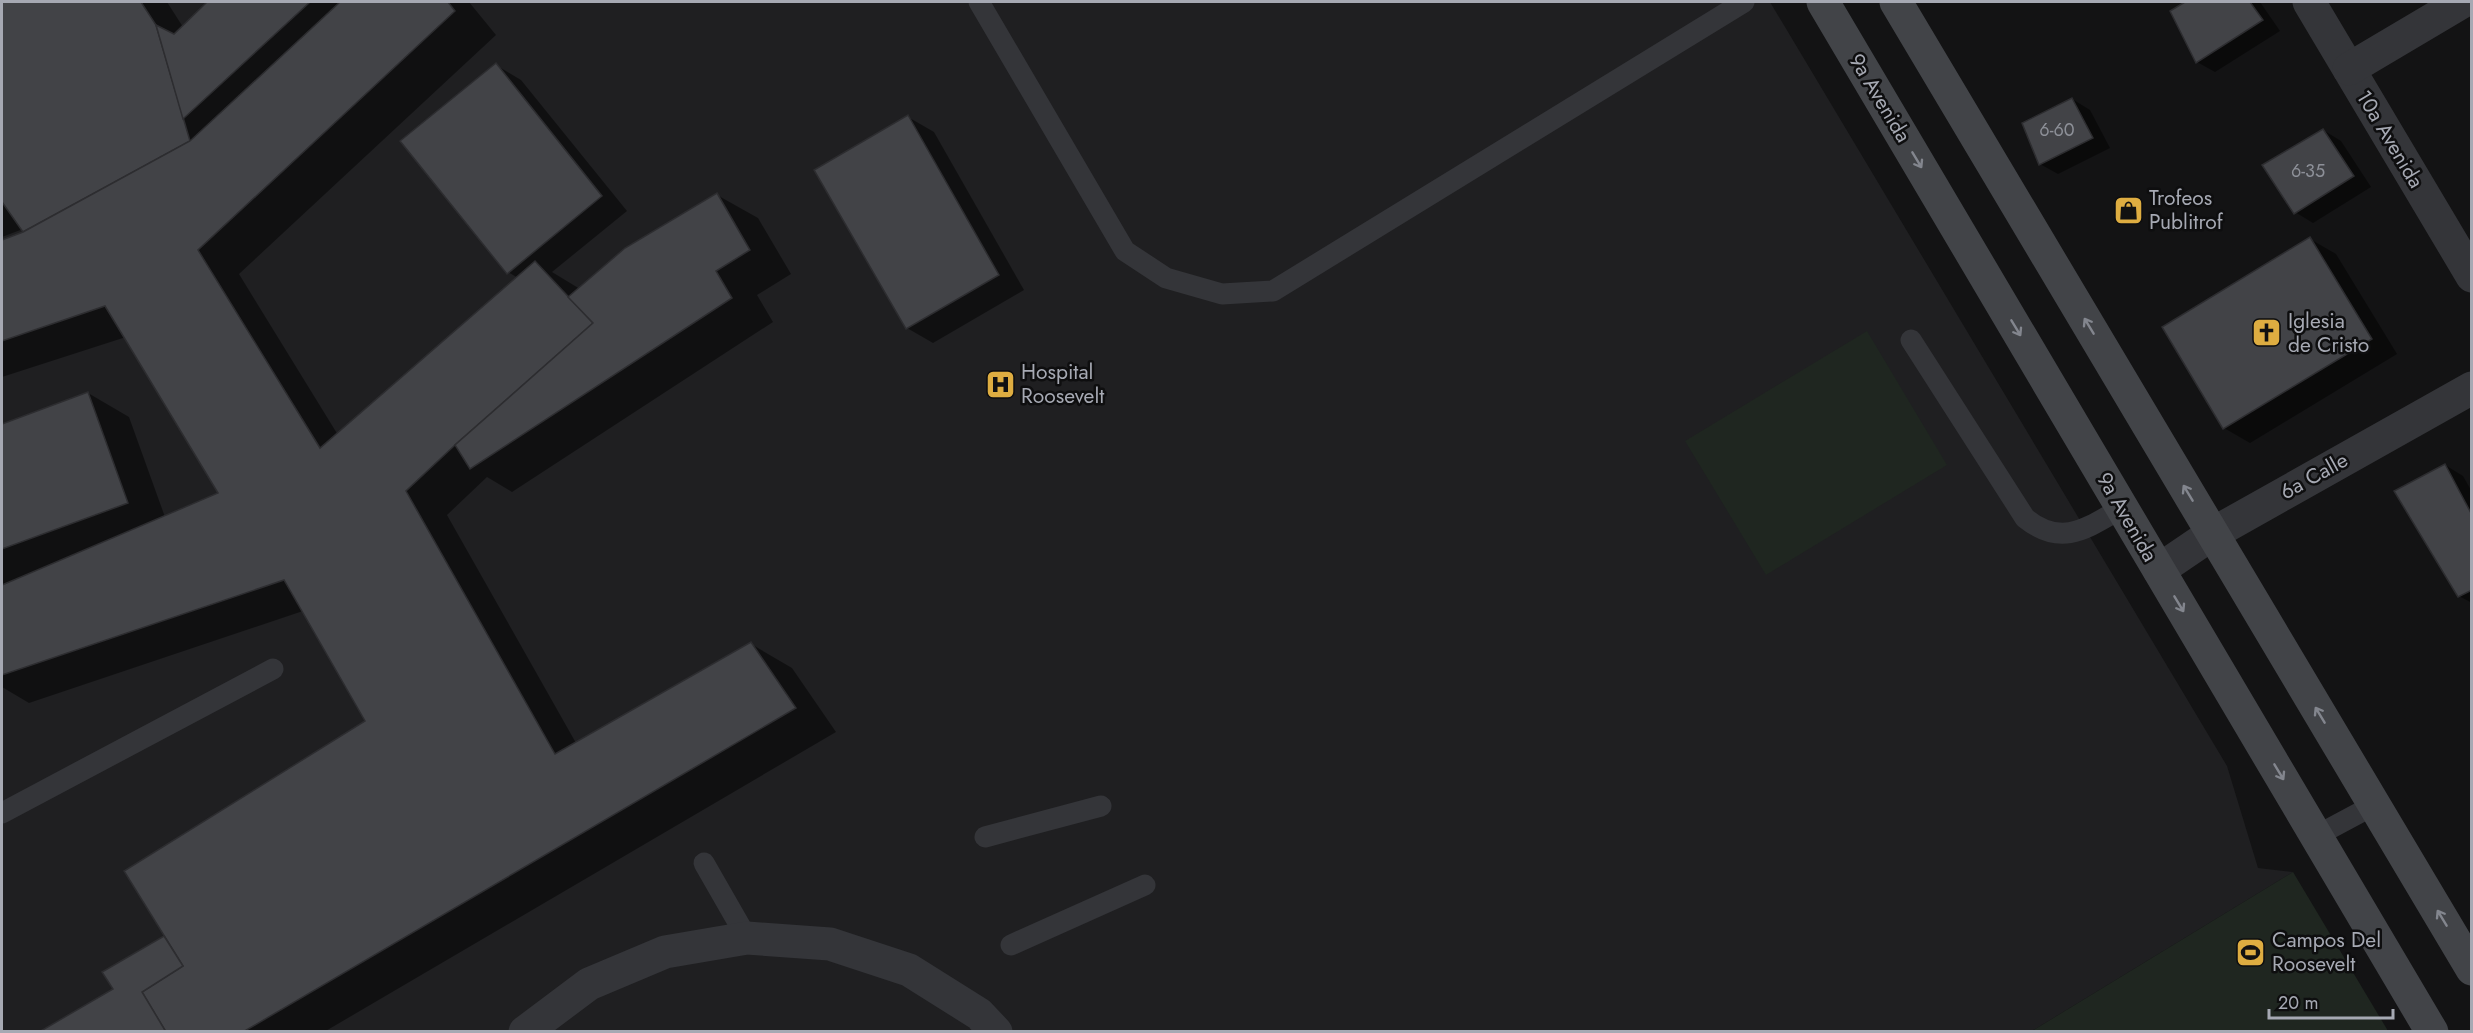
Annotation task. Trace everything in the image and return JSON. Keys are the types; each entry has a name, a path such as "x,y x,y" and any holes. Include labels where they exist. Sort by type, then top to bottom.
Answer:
{"main road":[{"name":"9a Avenida","path":"1822,2 2432,1032"},
{"path":"1896,2 2472,969"}],"street":[{"name":"10a Avenida","path":"2309,2 2472,276"},
{"path":"2349,69 2462,2"},
{"name":"6a Calle","path":"2159,570 2212,534 2472,388"},
{"path":"525,1032 589,984 654,956 665,952 747,938 830,944 909,970 979,1014 996,1032"}],"lane":[{"path":"979,2 1125,251 1166,278 1222,294 1273,291 1744,2"},
{"path":"1911,340 2025,518 2038,528 2054,534 2083,531 2122,508"},
{"path":"2,813 273,669"},
{"path":"2316,836 2374,805"},
{"path":"985,837 1101,806"},
{"path":"704,863 747,938"},
{"path":"1011,945 1145,885"}],"shaded area":[{"name":"Hospital Roosevelt","path":"2,2 1770,2 2227,766 2258,868 2293,872 2032,1031 2,1032"},
{"path":"1867,331 1947,465 1766,575 1685,441"},
{"name":"Campos Del Roosevelt","path":"2293,872 2388,1031 2032,1031"}],"building":[{"path":"2,2 141,2 156,25 190,141 23,232 2,202"},
{"path":"207,2 310,2 183,119 156,25 174,34"},
{"path":"340,2 448,2 455,11 198,250 320,448 535,261 593,323 406,491 555,754 751,642 796,708 243,1032 166,1032 142,992 183,966 124,871 365,721 284,580 2,675 2,585 218,493 105,306 2,341 2,240 23,232 190,141"},
{"path":"2185,2 2250,2 2263,20 2196,63 2170,11"},
{"path":"496,63 602,196 507,274 400,141"},
{"path":"2072,98 2093,138 2039,165 2022,123"},
{"path":"908,115 999,275 906,329 814,170"},
{"path":"2323,129 2354,176 2294,214 2262,165"},
{"path":"717,193 750,250 716,271 732,298 470,469 455,445 593,323 568,297 625,248"},
{"name":"Iglesia de Cristo","path":"2310,237 2372,339 2223,429 2162,327"},
{"path":"88,392 128,503 2,549 2,424"},
{"path":"2445,464 2472,515 2472,590 2458,597 2394,491"},
{"path":"164,936 183,966 142,992 166,1032 39,1032 113,989 102,972"}],"place":[{"name":"Trofeos Publitrof","path":"2128,210"},
{"name":"Iglesia de Cristo","path":"2267,333"},
{"name":"Hospital Roosevelt","path":"1000,384"},
{"name":"Campos Del Roosevelt","path":"2251,952"}]}
